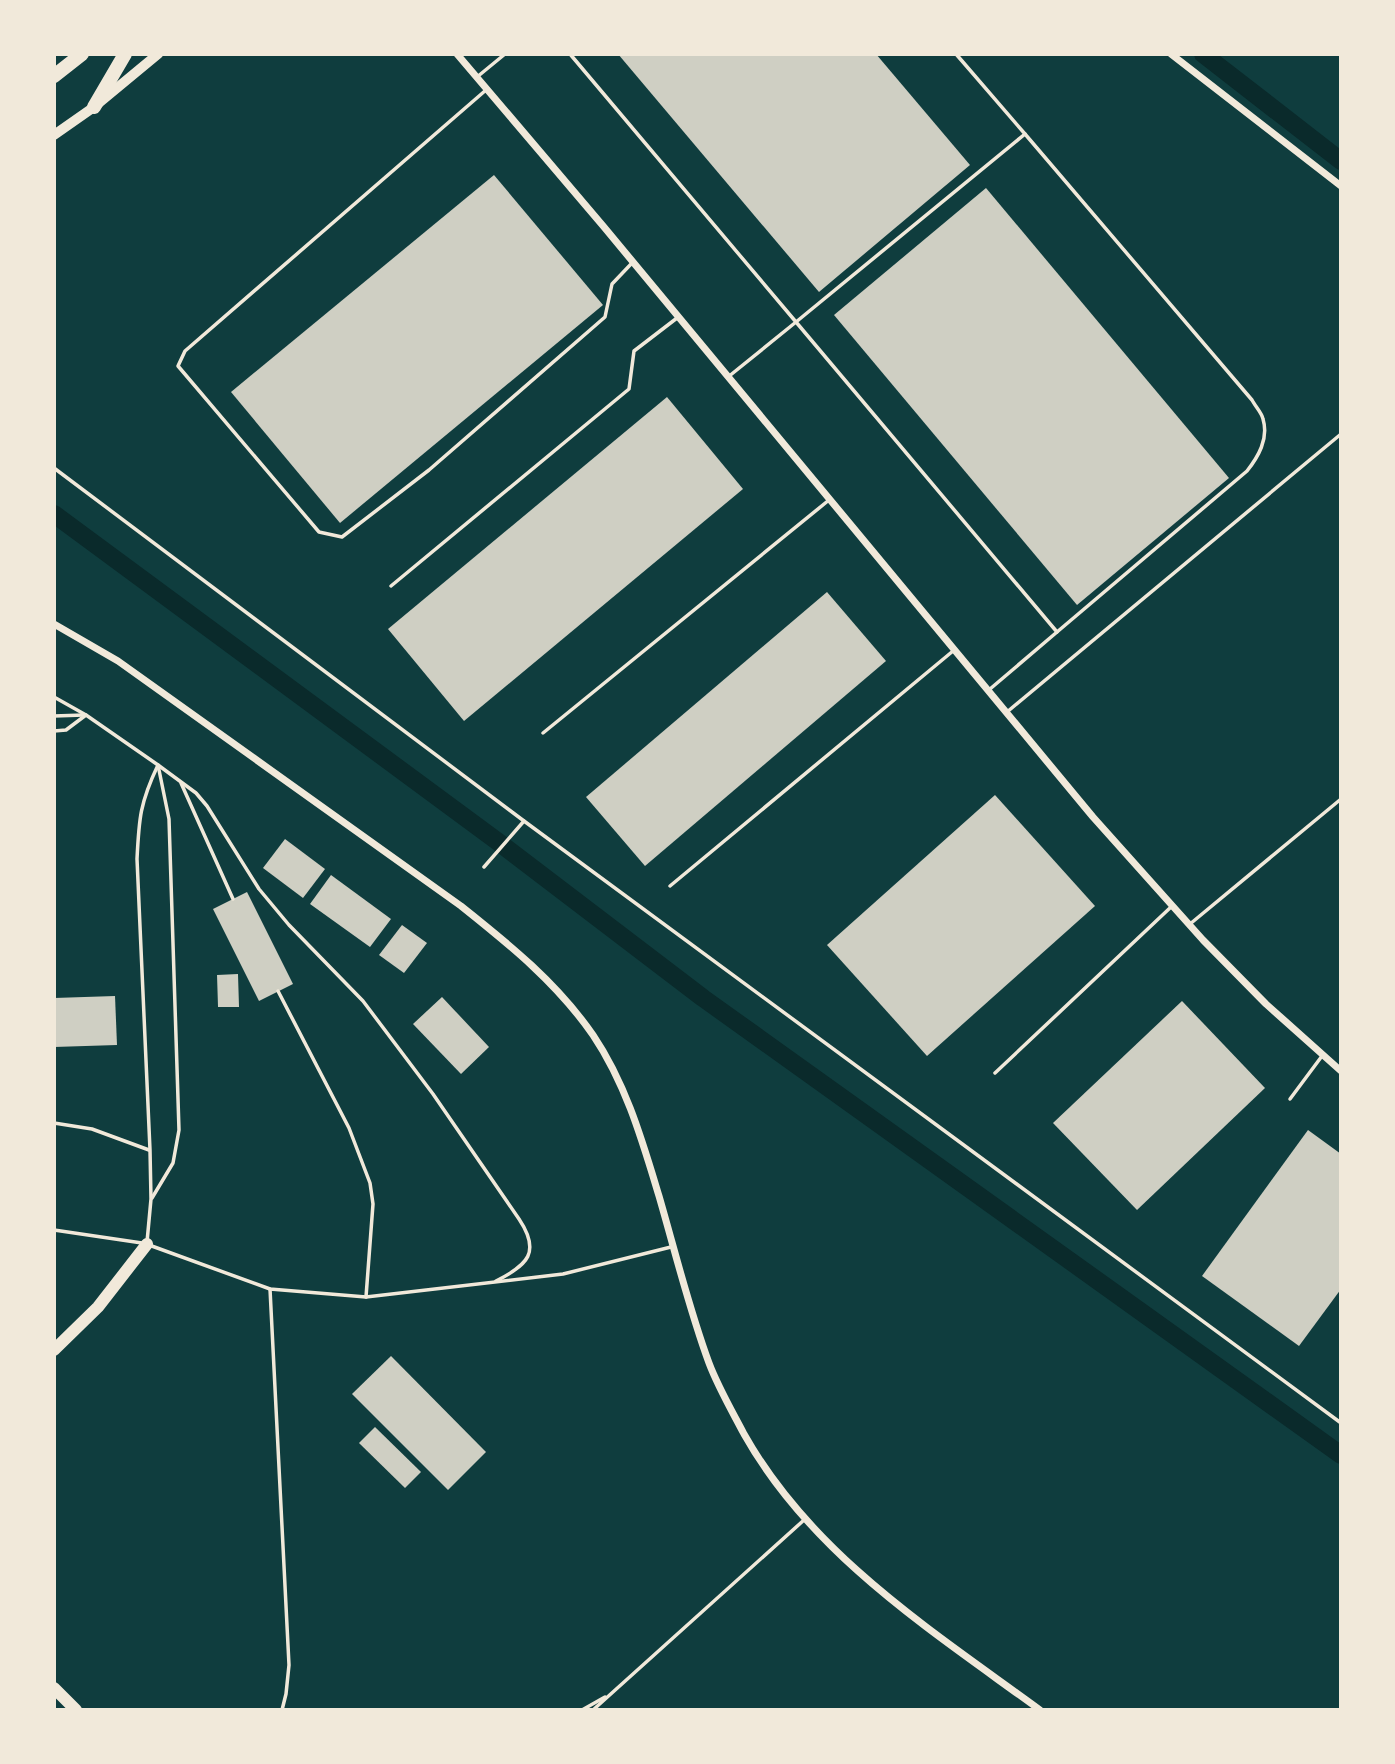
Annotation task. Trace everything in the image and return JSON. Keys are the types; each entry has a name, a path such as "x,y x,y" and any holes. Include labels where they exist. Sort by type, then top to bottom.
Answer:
{"highway":[{"path":"54,76 82,54"},
{"path":"94,107 125,54"}],"main road":[{"path":"54,135 94,107 158,54"},
{"path":"54,1350 98,1307 146,1244"},
{"path":"54,1688 76,1710"}],"street":[{"path":"457,54 1093,817 1189,925 1266,1003 1341,1070"},
{"path":"1171,54 1341,186"},
{"path":"54,624 118,662 461,906 560,992 593,1035 620,1084 641,1136 710,1365 746,1436 771,1475 806,1518 870,1583 1040,1710"}],"lane":[{"path":"477,78 505,54"},
{"path":"570,54 1057,632"},
{"path":"956,54 1252,400 1264,419 1261,454 1247,471 989,691"},
{"path":"486,90 185,351 178,366 319,532 342,537 429,470 606,317 612,284 633,262"},
{"path":"728,377 1025,134"},
{"path":"391,586 629,389 634,351 678,316"},
{"path":"1007,712 1341,434"},
{"path":"54,468 524,821 1341,1423"},
{"path":"543,733 830,499"},
{"path":"670,886 955,649"},
{"path":"54,696 86,715 196,793 207,806 248,873 277,911 363,1001 433,1094 527,1231 531,1242 528,1257 512,1273 496,1281"},
{"path":"54,716 86,715"},
{"path":"54,731 66,730 86,715"},
{"path":"146,1244 151,1199 150,1150 137,859 141,805 158,765"},
{"path":"151,1199 173,1163 179,1130 169,819 158,765"},
{"path":"180,780 233,899"},
{"path":"1189,925 1341,799"},
{"path":"484,867 524,821"},
{"path":"995,1073 1173,906"},
{"path":"278,991 349,1128 370,1183 373,1204 366,1297"},
{"path":"1290,1099 1323,1055"},
{"path":"54,1123 92,1129 150,1150"},
{"path":"54,1230 146,1244 270,1289 366,1297 563,1274 673,1247"},
{"path":"270,1289 289,1665 282,1710"},
{"path":"593,1710 806,1518"},
{"path":"582,1710 610,1694"}],"building":[{"path":"618,54 876,54 970,165 819,292"},
{"path":"494,175 603,305 340,523 231,392"},
{"path":"986,188 1229,478 1077,605 834,315"},
{"path":"667,397 743,489 464,721 388,629"},
{"path":"827,592 886,661 645,866 586,797"},
{"path":"995,795 1095,906 927,1056 827,945"},
{"path":"285,839 325,869 303,898 263,868"},
{"path":"331,875 391,919 370,947 310,904"},
{"path":"247,892 293,984 259,1001 213,909"},
{"path":"402,925 427,943 404,973 379,955"},
{"path":"238,974 239,1007 218,1007 217,975"},
{"path":"115,996 117,1045 54,1047 54,998"},
{"path":"442,997 489,1047 461,1074 413,1024"},
{"path":"1182,1001 1265,1088 1137,1210 1053,1123"},
{"path":"1308,1130 1341,1154 1341,1289 1299,1346 1202,1276"},
{"path":"391,1356 486,1452 448,1490 352,1394"},
{"path":"375,1427 421,1472 405,1488 359,1443"}],"waterway":[{"path":"1203,54 1341,161"},
{"path":"54,514 497,841 703,998 1341,1455"}]}
